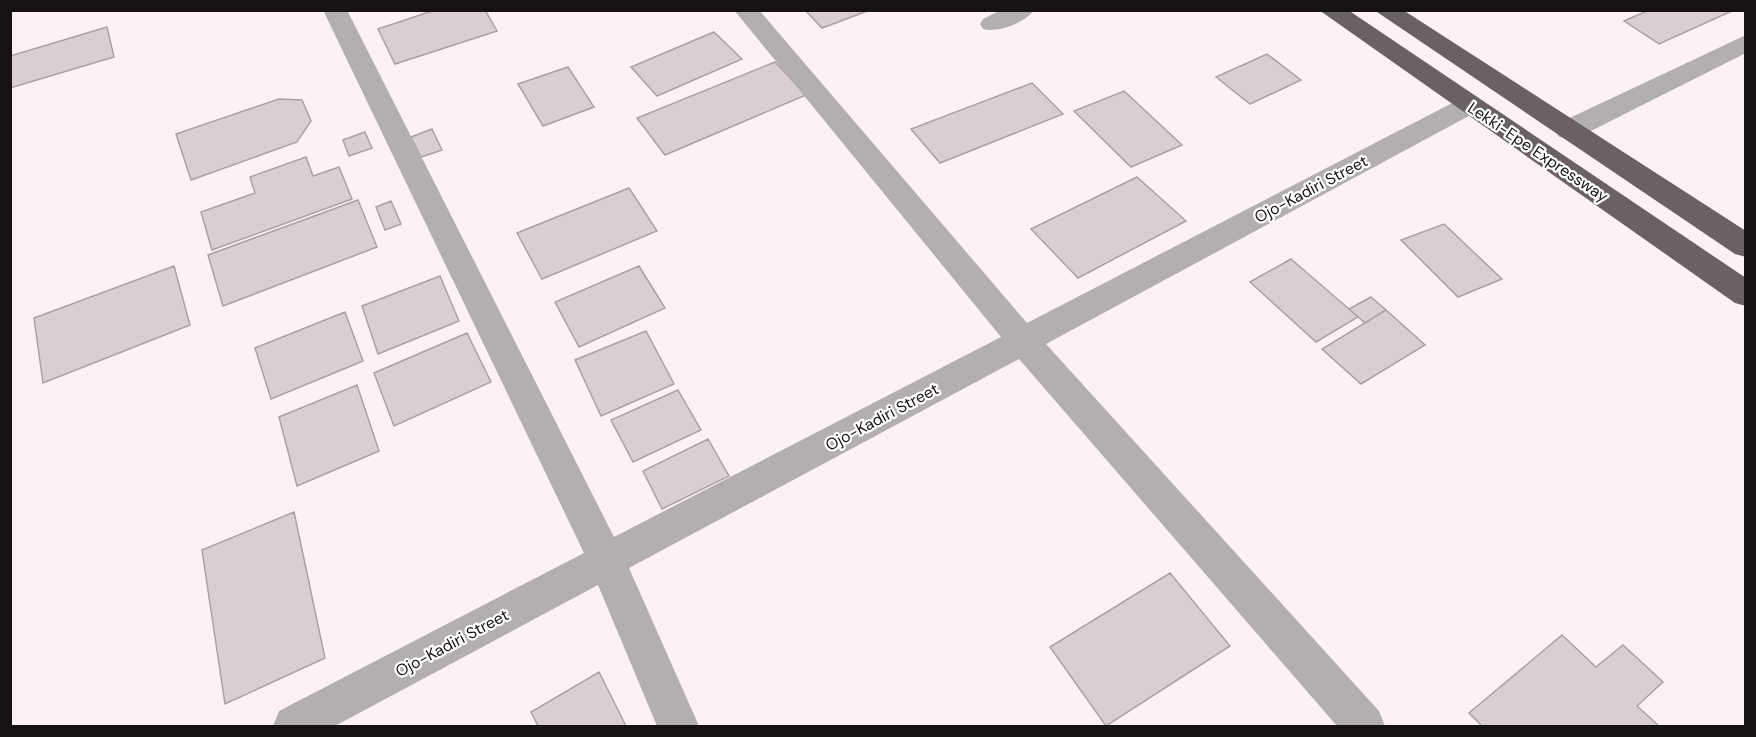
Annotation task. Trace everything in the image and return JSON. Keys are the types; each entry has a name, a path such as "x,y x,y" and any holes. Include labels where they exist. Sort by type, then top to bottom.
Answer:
{"highway":[{"name":"Lekki-Epe Expressway","path":"1330,10 1746,294"},
{"name":"Lekki-Epe Expressway","path":"1386,10 1746,246"}],"street":[{"path":"335,10 607,562 678,726"},
{"path":"746,10 1024,342 1364,726"},
{"path":"992,24 1022,10"},
{"path":"1569,130 1746,43"},
{"name":"Ojo-Kadiri Street","path":"294,726 1469,105"}],"building":[{"path":"435,10 485,10 497,31 395,64 378,29"},
{"path":"805,10 870,10 822,28"},
{"path":"1649,10 1734,10 1659,44 1624,21"},
{"path":"107,27 114,57 10,88 10,56"},
{"path":"714,32 742,59 657,96 631,67"},
{"path":"1267,54 1301,80 1250,104 1216,77"},
{"path":"775,62 806,95 665,155 637,118"},
{"path":"568,67 594,107 543,126 518,84"},
{"path":"1032,83 1063,114 940,163 911,129"},
{"path":"1124,91 1182,145 1131,167 1074,111"},
{"path":"279,99 302,100 311,121 297,142 191,180 176,134"},
{"path":"432,129 442,150 421,157 411,137"},
{"path":"365,132 372,148 349,156 343,140"},
{"path":"306,157 313,176 339,167 352,199 212,250 201,212 255,193 250,177"},
{"path":"1137,177 1186,221 1078,278 1031,229"},
{"path":"629,188 657,231 542,279 517,233"},
{"path":"358,200 377,247 223,306 208,255"},
{"path":"391,201 401,224 385,230 376,207"},
{"path":"1444,224 1502,279 1458,297 1401,240"},
{"path":"1291,259 1358,317 1316,342 1250,282"},
{"path":"174,266 190,325 43,383 34,318"},
{"path":"639,266 665,308 579,347 555,302"},
{"path":"440,276 459,321 378,354 362,306"},
{"path":"1371,297 1386,310 1365,323 1349,309"},
{"path":"1386,310 1425,345 1361,384 1322,349"},
{"path":"345,312 363,361 271,399 255,348"},
{"path":"646,331 674,384 601,416 575,360"},
{"path":"467,333 491,382 394,426 374,373"},
{"path":"357,385 379,451 297,486 279,417"},
{"path":"678,390 701,430 633,462 611,420"},
{"path":"708,439 729,476 662,509 643,471"},
{"path":"294,512 325,658 225,704 202,550"},
{"path":"1170,573 1230,646 1106,726 1050,647"},
{"path":"1562,635 1596,667 1623,645 1663,682 1637,706 1659,726 1482,726 1469,713"},
{"path":"599,672 626,726 538,726 531,712"}]}
